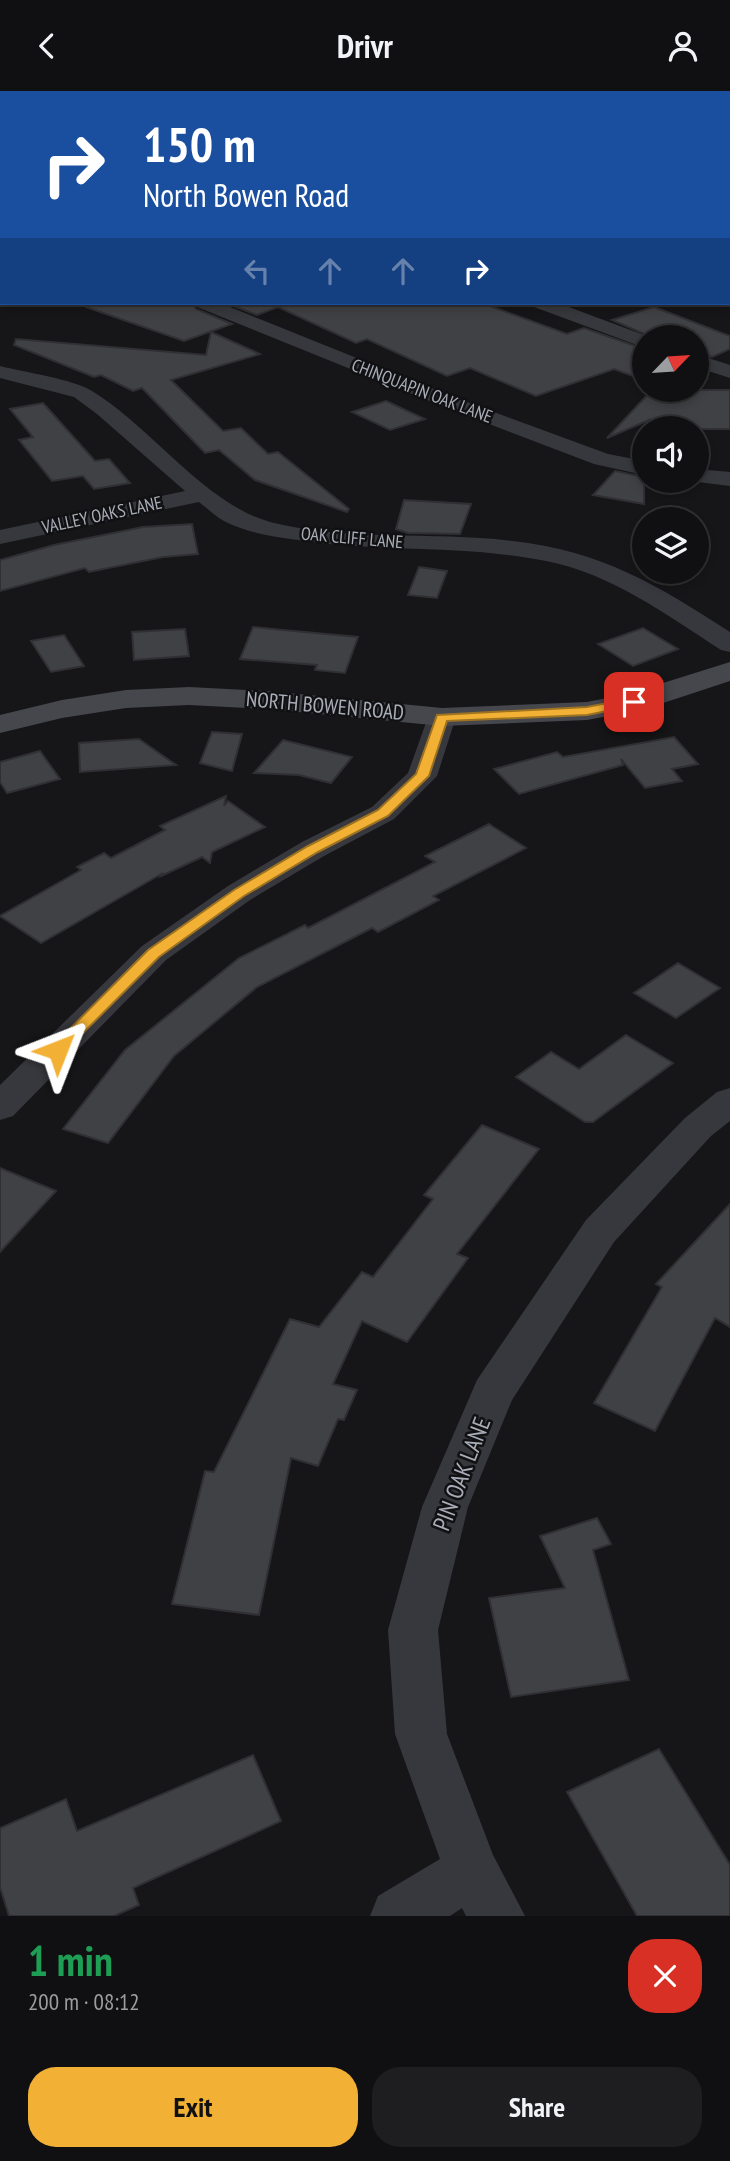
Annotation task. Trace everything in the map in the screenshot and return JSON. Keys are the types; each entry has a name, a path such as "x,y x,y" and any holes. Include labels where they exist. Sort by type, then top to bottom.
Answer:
{"street":[{"name":"CHINQUAPIN OAK LANE","path":"209,305 449,402 602,459 632,465"},
{"path":"546,305 632,337"},
{"path":"709,365 730,372"},
{"name":"OAK CLIFF LANE","path":"0,372 81,393 105,409 203,494 233,516 265,528 320,537 512,548 549,554 597,567 643,588 730,644"},
{"path":"709,477 730,479"},
{"name":"VALLEY OAKS LANE","path":"0,537 203,494"},
{"name":"NORTH BOWEN ROAD","path":"0,724 62,709 126,699 189,696 268,700 442,717 587,711 634,702 730,671"},
{"path":"0,1107 153,954 239,893 313,849 383,813 422,776 442,717"},
{"name":"PIN OAK LANE","path":"485,1894 421,1734 413,1630 445,1507 493,1393 600,1231 698,1127 730,1101"},
{"path":"398,1916 485,1894"}],"building":[{"path":"193,305 196,309 232,324 184,341 86,307"},
{"path":"231,305 487,305 567,334 584,328 632,345 632,376 614,369 536,396 470,368 447,376 367,339 356,343 278,307 257,315"},
{"path":"654,307 701,325 632,325 632,329 612,320"},
{"path":"709,328 730,336 730,349 709,356"},
{"path":"211,332 260,354 171,380 223,431 241,428 268,454 278,452 349,509 347,512 255,480 219,450 205,453 142,388 133,391 101,375 94,377 14,345 16,339 206,355"},
{"path":"709,390 730,390 730,429 709,429 709,416 632,416 632,427 607,438 640,403 709,403"},
{"path":"386,401 425,419 390,430 352,412"},
{"path":"43,403 95,461 109,459 130,483 94,489 83,476 52,481 19,440 33,437 10,409"},
{"path":"615,471 632,475 632,493 644,493 644,504 593,495"},
{"path":"404,500 471,504 460,534 408,533 396,529"},
{"path":"192,524 198,554 163,557 89,572 85,568 0,591 0,560 54,545 143,527"},
{"path":"419,567 447,571 437,598 408,595"},
{"path":"253,627 358,637 345,673 315,670 317,665 240,659"},
{"path":"643,628 678,649 633,666 598,644"},
{"path":"185,629 189,656 134,660 132,632"},
{"path":"64,635 84,666 51,672 31,641"},
{"path":"212,732 242,734 232,771 200,763"},
{"path":"674,737 698,764 672,769 682,781 645,788 621,759 623,765 519,794 494,769 557,752 563,757"},
{"path":"139,739 176,765 80,772 79,743"},
{"path":"283,740 352,757 331,783 299,775 254,773"},
{"path":"40,751 60,779 7,793 0,782 0,762"},
{"path":"226,796 224,806 228,801 265,827 212,852 210,863 202,857 161,876 163,873 41,943 0,916 81,870 77,867 104,853 111,858 165,830 160,826"},
{"path":"489,824 526,848 433,896 439,900 378,932 372,928 257,987 174,1056 108,1143 63,1129 125,1050 239,958 305,925 308,928 435,862 425,856"},
{"path":"678,963 720,988 676,1018 634,993"},
{"path":"626,1035 673,1063 593,1122 585,1122 516,1077 551,1052 579,1069"},
{"path":"482,1125 539,1149 457,1254 468,1258 407,1342 362,1321 333,1384 357,1390 344,1420 338,1419 318,1466 291,1458 259,1615 172,1604 205,1471 214,1472 290,1319 319,1327 362,1272 373,1277 433,1199 424,1195"},
{"path":"0,1168 56,1191 0,1252"},
{"path":"730,1204 730,1327 715,1318 655,1431 594,1403 662,1287 656,1284"},
{"path":"597,1518 611,1544 593,1550 629,1680 511,1697 489,1598 565,1588 540,1536"},
{"path":"659,1749 730,1865 730,1916 637,1916 567,1792"},
{"path":"253,1755 281,1821 133,1888 139,1905 114,1916 9,1916 0,1887 0,1828 66,1799 77,1831"}],"route":[{"path":"58,1050 153,954 239,893 313,849 383,813 422,776 442,717 587,711 634,702"}]}
